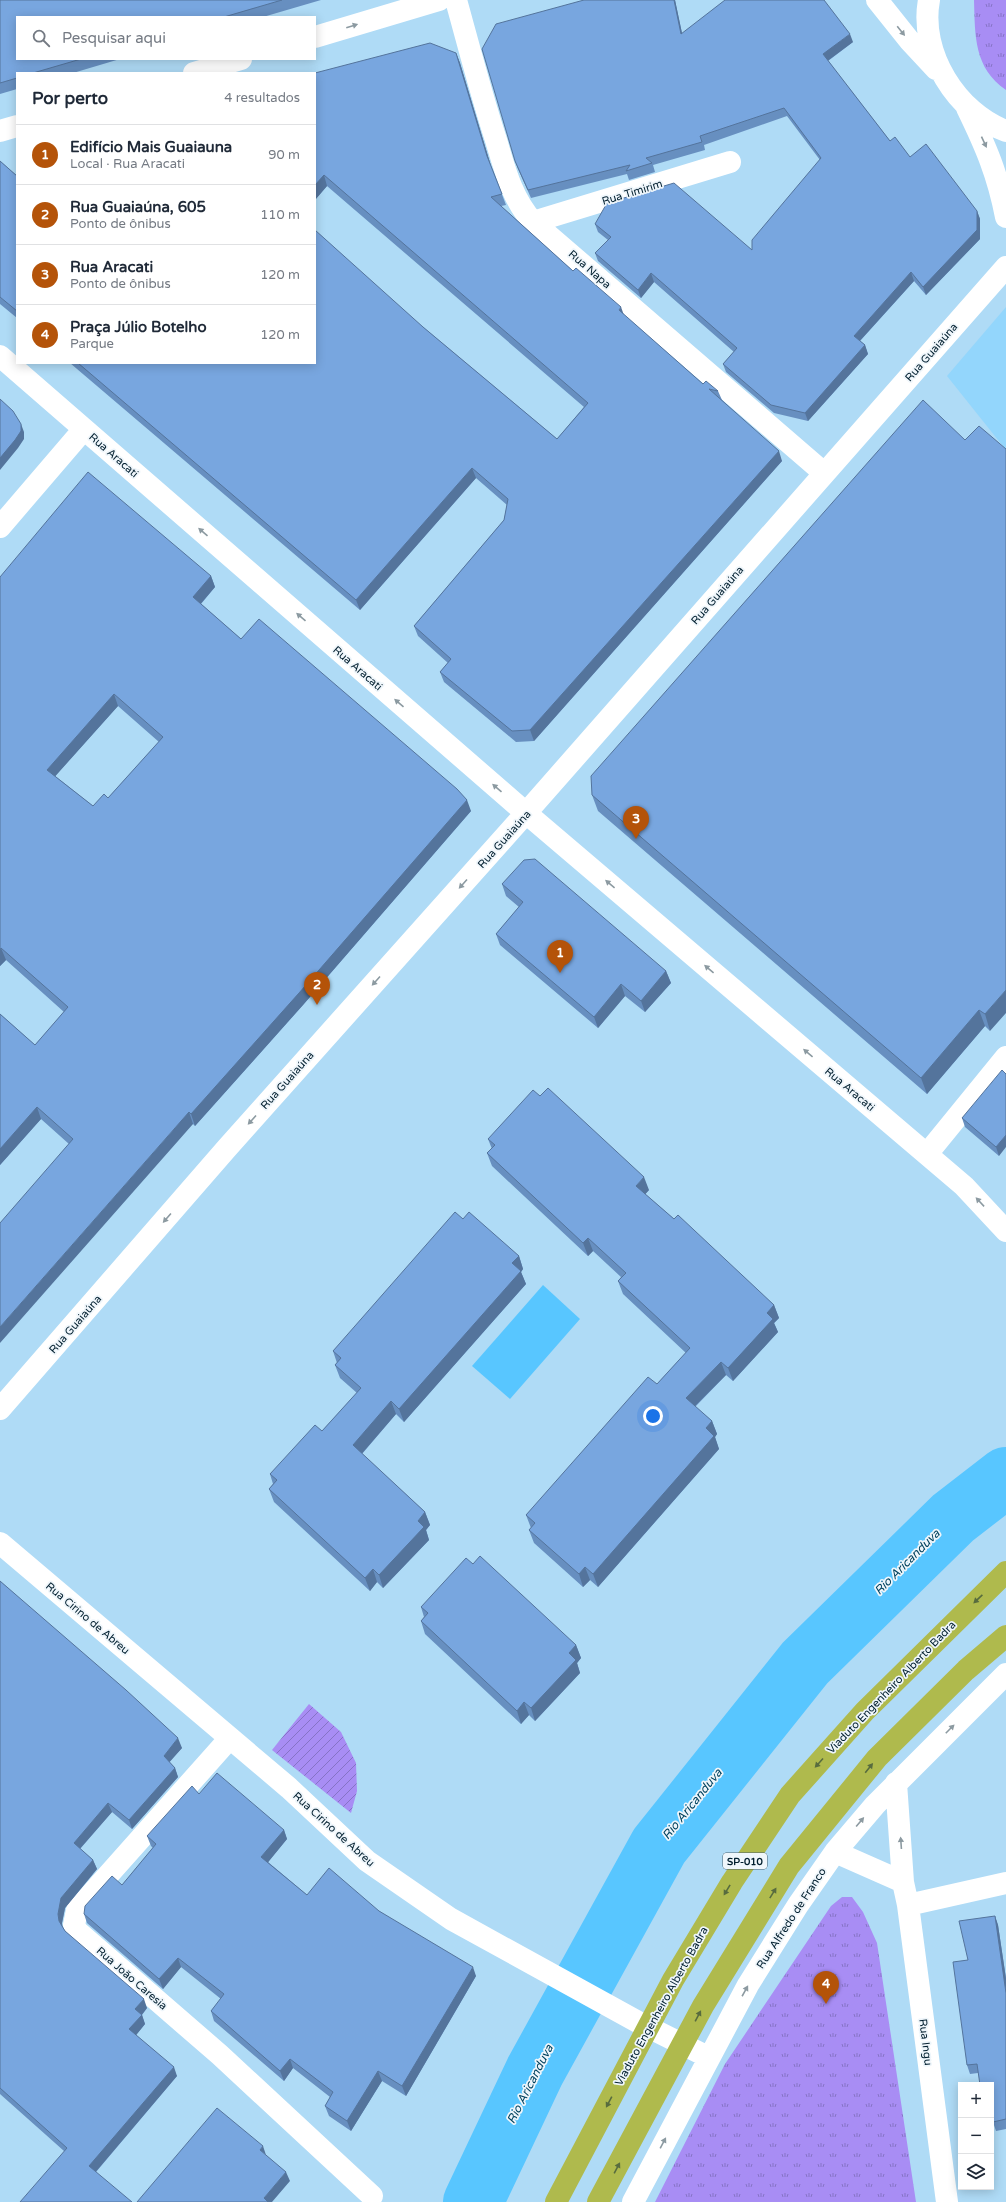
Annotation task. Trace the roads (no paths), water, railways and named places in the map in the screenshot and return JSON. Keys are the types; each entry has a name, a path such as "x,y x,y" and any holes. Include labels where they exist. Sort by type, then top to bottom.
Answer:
{"highway":[{"name":"Viaduto Engenheiro Alberto Badra","path":"556,2202 673,1980 732,1882 790,1795 865,1711 1006,1572"},
{"path":"598,2202 703,2006 789,1866 876,1758 966,1670 1006,1636"}],"street":[{"path":"316,37 439,0"},
{"name":"Rua Napa","path":"456,0 490,122 511,190 523,210 533,222 824,473"},
{"path":"877,0 909,40 944,77 967,107 989,155 1000,184 1006,217"},
{"path":"929,0 927,10 931,45 944,77"},
{"path":"197,72 238,60"},
{"path":"967,107 995,127 1006,131"},
{"path":"0,131 16,126"},
{"name":"Rua Timirim","path":"533,222 730,162"},
{"name":"Rua Guaiaúna","path":"0,1409 226,1148 526,814 1006,267"},
{"name":"Rua Aracati","path":"0,356 526,814 964,1186 1006,1231"},
{"path":"0,527 84,429"},
{"path":"927,1154 1006,1057"},
{"name":"Rua Cirino de Abreu","path":"0,1543 289,1788 367,1861 451,1919 638,2022 708,2057"},
{"name":"Rua Alfredo de Franco","path":"632,2202 708,2057 748,1985 798,1905 835,1852 875,1804 896,1782 1006,1674"},
{"name":"Rua João Caresia","path":"230,1738 77,1910 74,1925 77,1931 220,2055 372,2196"},
{"name":"Rua Ingu","path":"896,1782 903,1882 908,1905 947,2202"},
{"path":"835,1852 903,1882"},
{"path":"908,1905 1006,1883"}],"waterway":[{"name":"Rio Aricanduva","path":"473,2202 535,2071 659,1846 805,1663 953,1518 1006,1477"}],"place":[{"name":"Rua Aracati","path":"636,839"},
{"name":"Edifício Mais Guaiauna","path":"560,973"},
{"name":"Rua Guaiaúna, 605","path":"317,1005"},
{"name":"Praça Júlio Botelho","path":"826,2004"}]}
